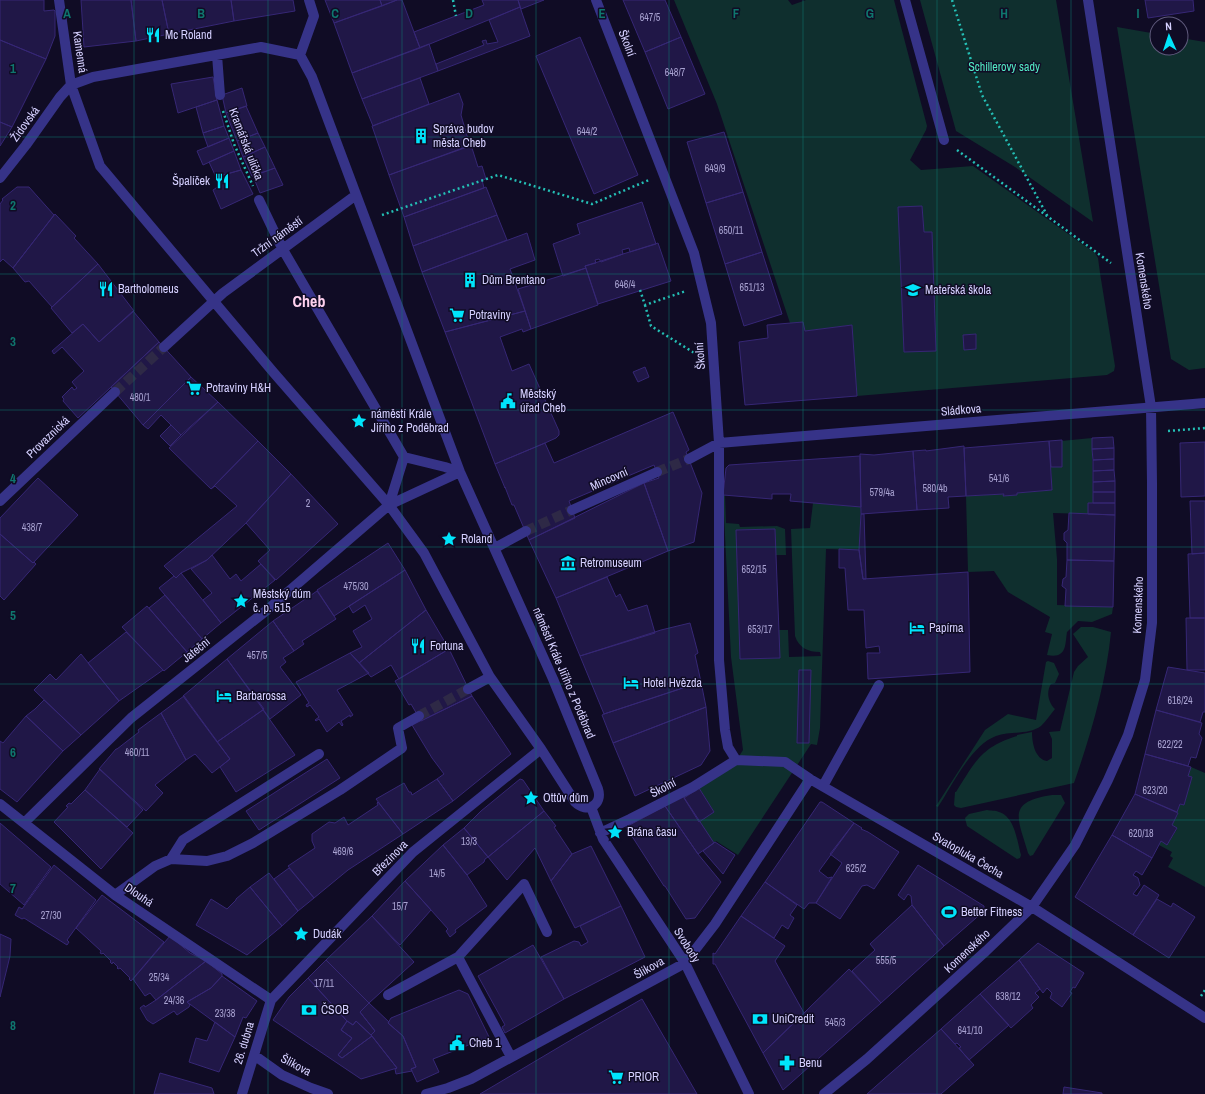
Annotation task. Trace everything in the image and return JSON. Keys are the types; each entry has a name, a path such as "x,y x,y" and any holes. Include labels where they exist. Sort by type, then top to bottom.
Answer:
{"street":[{"name":"Kamenná","path":"59,0 71,85"},
{"path":"309,0 314,16 300,55 261,47 93,77 71,85 100,166 274,373 389,505 424,553 490,677 541,749 575,802 582,808 592,811"},
{"name":"Školní","path":"596,0 694,253 711,323 719,443 719,660 725,730 728,747 736,760 693,787 600,833"},
{"path":"906,0 944,140"},
{"name":"Komenského","path":"824,1094 878,1049 1032,907 1075,845 1108,780 1128,735 1145,680 1152,623 1151,407 1088,0"},
{"path":"217,55 220,95"},
{"name":"náměstí Krále Jiřího z Poděbrad","path":"300,55 312,77 460,472 553,679 598,789 599,797 592,811"},
{"name":"Židovská","path":"0,178 26,145 60,97 71,85"},
{"name":"Tržní náměstí","path":"213,300 356,195"},
{"path":"259,200 282,248 404,457 460,472"},
{"path":"164,347 213,300"},
{"name":"Provaznická","path":"0,501 115,392"},
{"name":"Sládkova","path":"719,443 1205,403"},
{"path":"689,459 719,443"},
{"path":"389,505 404,457"},
{"path":"389,505 460,472"},
{"name":"Mincovní","path":"572,510 657,472"},
{"name":"Jateční","path":"25,822 131,718 267,610 389,505"},
{"path":"495,548 526,531"},
{"path":"468,689 490,677"},
{"path":"823,786 879,685"},
{"path":"115,895 155,866 171,859 206,861 227,856 253,843 340,790 402,748 398,728 419,716"},
{"name":"Březinova","path":"271,1000 413,852 541,749"},
{"path":"171,859 183,840 228,810 319,754"},
{"name":"Svatopluka Čecha","path":"736,760 785,762 810,779 1032,907 1205,1018"},
{"name":"Šlikova","path":"426,1094 448,1088 471,1078 535,1045 684,963 715,924 810,779"},
{"name":"Dlouhá","path":"0,804 25,822 115,895 271,1000"},
{"name":"Svobody","path":"592,811 600,833 684,963 750,1094"},
{"path":"388,995 458,957 524,884 547,932"},
{"path":"458,957 511,1057"},
{"name":"26. dubna","path":"242,1094 271,1000"},
{"name":"Šlikova","path":"254,1055 282,1075 310,1088 328,1094"}],"path":[{"path":"453,0 456,16"},
{"path":"952,0 982,95 1048,216"},
{"name":"Kramářská ulička","path":"220,95 224,115 234,144 259,200"},
{"path":"944,140 1131,277"},
{"path":"365,221 498,175 592,204 664,174"},
{"path":"645,305 702,286"},
{"path":"640,290 651,326 700,357 714,358"},
{"path":"1151,432 1205,428"}],"green space":[{"path":"674,0 788,0 792,5 806,0 894,0 927,126 910,160 921,170 973,166 1095,253 1098,258 1115,366 1114,371 1107,375 857,396 852,325 805,331 790,323 717,104"},
{"name":"Schillerovy sady","path":"920,0 1056,0 1093,222 1015,167 956,131"},
{"path":"1117,27 1149,33 1149,56 1189,56 1189,39 1205,42 1205,368 1189,370 1171,359"},
{"path":"1092,438 1093,503 1088,503 1088,514 1053,513 1057,559 1057,605 1113,607 1112,614 1092,622 1078,621 1067,632 1065,646 1062,653 1054,656 1047,655 1052,634 1045,632 1050,617 1008,592 994,571 968,572 966,496 1004,494 1004,496 1017,495 1017,493 1052,490 1051,467 1062,466 1061,441"},
{"path":"723,495 725,495 726,523 739,524 740,527 777,526 785,529 786,555 776,555 775,529 736,530 740,659 780,658 779,630 788,630 789,657 821,656 820,652 804,648 799,644 795,636 791,529 810,528 813,503 861,507 859,550 826,549 820,728 817,745 811,744 738,855 716,841 714,843 699,822 714,812 699,788 684,798 683,796 736,761 743,750 731,657"},
{"path":"1081,627 1093,627 1111,632 1102,689 1074,783 961,808 956,807 954,805 955,792 974,764 995,745 1017,735 1032,732 1037,754 1043,760 1047,761 1052,758 1052,739 1049,732 1060,731 1074,672 1088,657 1073,634"},
{"path":"1048,661 1054,663 1059,674 1055,683 1051,684 1049,687 1048,694 1049,700 1055,709 1043,724 1036,729 996,736 978,748 963,767 938,807 936,806 985,730 1008,714 1036,720 1046,662"},
{"path":"1191,767 1205,773 1205,887 1168,867 1173,858 1170,856 1172,852 1159,845 1161,841 1167,845 1177,829 1172,825 1178,814 1177,812 1180,805 1184,805 1192,777 1188,776"},
{"path":"1052,795 1061,795 1065,803 1033,855 1030,856 1021,830 1019,814 1022,807 1027,802"},
{"path":"987,810 998,811 1009,819 1016,837 1021,855 1020,858 1017,859 967,826 965,818 969,814"}],"building":[{"path":"0,0 44,0 44,11 55,11 55,36 46,59 0,40"},
{"path":"81,0 131,0 136,41 84,47"},
{"path":"131,0 162,0 169,34 136,41"},
{"path":"162,0 231,0 234,21 169,34"},
{"path":"231,0 293,0 295,11 234,21"},
{"path":"325,0 380,0 382,6 334,23"},
{"path":"380,0 397,0 382,6"},
{"path":"397,0 402,0 420,48 352,73 334,23"},
{"path":"482,0 518,0 520,7 420,48 414,32 484,5"},
{"path":"518,0 544,0 521,9"},
{"path":"623,0 665,0 681,37 645,52"},
{"path":"1145,0 1193,0 1194,11 1161,16 1149,16 1148,18"},
{"path":"520,7 530,36 438,71 436,64 484,45 482,41 486,40 487,44 498,42 489,20"},
{"path":"580,37 638,175 594,194 536,56"},
{"path":"681,37 705,94 668,109 645,52"},
{"path":"0,40 46,59 12,127 0,122"},
{"path":"429,44 438,71 362,99 352,73"},
{"path":"213,77 217,100 178,113 171,84"},
{"path":"420,78 429,104 373,126 362,99"},
{"path":"242,88 247,106 226,113 222,95"},
{"name":"Správa budov města Cheb","path":"459,93 463,104 461,115 470,146 389,175 372,126"},
{"path":"217,100 224,126 203,133 196,107"},
{"path":"246,106 258,133 237,141 226,113"},
{"path":"0,122 12,127 0,146"},
{"path":"224,126 229,138 208,147 203,133"},
{"path":"724,132 743,192 706,203 687,142"},
{"path":"258,133 265,147 243,157 237,141"},
{"path":"229,138 234,151 203,165 197,151"},
{"path":"471,145 478,167 482,166 486,179 482,180 484,188 404,217 389,175"},
{"path":"265,147 275,168 252,176 243,157"},
{"path":"234,151 241,170 216,177 209,162"},
{"path":"275,168 283,185 260,193 253,176"},
{"path":"241,170 253,194 221,209 213,190 219,186 216,177"},
{"path":"17,187 29,187 54,215 13,268 3,259 0,262 0,204 3,200 2,199"},
{"path":"486,187 497,215 413,246 404,217"},
{"path":"743,192 762,252 725,264 706,203"},
{"path":"642,202 656,244 630,252 629,248 622,250 623,254 601,262 599,259 595,260 596,263 585,266 586,268 563,276 553,244 580,234 577,224"},
{"path":"922,206 924,232 932,232 936,351 904,352 898,207"},
{"path":"55,214 76,236 74,238 98,264 52,307 29,281 25,282 13,268"},
{"path":"497,215 507,240 422,272 413,246"},
{"name":"Dům Brentano","path":"527,233 535,260 510,269 525,311 445,332 422,272"},
{"path":"658,243 671,281 598,304 585,266"},
{"path":"762,252 782,314 744,326 725,264"},
{"path":"98,264 134,311 99,342 83,324 72,333 51,308"},
{"path":"586,268 598,305 531,329 518,289"},
{"path":"133,311 159,342 78,418 63,401 64,399 62,397 72,387 74,390 77,388 72,382 84,371 62,347 54,354 52,351 83,324 99,342"},
{"name":"Městský úřad Cheb","path":"525,311 531,329 523,332 522,329 500,337 512,371 529,364 559,431 559,435 545,443 495,464 445,332"},
{"path":"803,322 805,331 852,325 857,396 745,405 739,342 768,338 767,325"},
{"path":"976,334 976,349 964,350 963,335"},
{"path":"159,342 191,377 143,425 111,387"},
{"path":"645,367 649,377 638,382 633,372"},
{"path":"191,377 218,402 181,435 161,415 148,429 143,425"},
{"path":"218,402 258,441 211,489 169,448"},
{"path":"673,412 689,450 686,452 702,493 694,542 668,551 644,483 659,478 654,465 569,501 575,518 529,540 514,505 512,505 495,464 545,443 554,463"},
{"path":"171,425 181,435 170,446 160,436"},
{"path":"1113,437 1114,448 1092,449 1092,438"},
{"path":"1062,440 1062,467 1051,467 1049,441"},
{"path":"258,441 291,474 246,523 207,560 181,573 176,578 164,566 237,506 215,486 211,489"},
{"path":"1049,441 1052,490 1017,493 1017,495 1003,496 1004,494 966,496 964,448"},
{"path":"1205,442 1205,496 1181,497 1180,443"},
{"path":"964,446 966,496 948,497 949,508 917,510 913,451 926,451"},
{"path":"1114,448 1114,459 1093,460 1092,449"},
{"path":"913,451 917,510 861,514 860,454 874,455"},
{"path":"860,456 861,507 790,501 791,494 772,494 772,499 723,495 726,468 729,465"},
{"path":"1114,459 1114,470 1093,471 1093,460"},
{"path":"1114,470 1115,481 1093,482 1093,471"},
{"path":"291,474 338,524 276,580 258,561 270,550 246,523"},
{"path":"38,478 78,515 33,563 0,534 0,518"},
{"path":"1115,481 1115,492 1093,492 1093,482"},
{"path":"644,483 668,551 556,598 529,540"},
{"path":"1093,492 1115,492 1115,503 1093,503"},
{"path":"1190,501 1205,501 1205,553 1192,554"},
{"path":"1088,503 1115,503 1115,515 1088,514"},
{"path":"1069,513 1115,515 1114,561 1067,560 1067,543 1064,540 1064,533 1068,530"},
{"path":"861,514 864,514 866,579 863,579 859,550"},
{"path":"775,529 780,658 740,659 736,530"},
{"path":"0,534 36,564 4,600 0,596"},
{"path":"388,543 405,570 334,616 317,590"},
{"name":"Papírna","path":"839,549 859,550 863,579 968,572 970,672 868,679 867,653 880,653 879,646 866,648 864,610 848,610 845,568 839,568"},
{"path":"1205,553 1205,618 1190,618 1188,554"},
{"path":"212,555 230,579 236,574 241,581 261,564 275,580 221,623 203,600 212,593 191,569 207,560"},
{"path":"1067,560 1114,561 1113,607 1065,606 1066,589 1062,586 1063,579 1066,577"},
{"path":"405,570 426,610 359,663 350,653 362,647 353,631 372,619 365,605 353,613 349,606"},
{"path":"181,573 221,623 202,639 159,588 174,576 176,578"},
{"path":"607,577 616,597 620,594 628,611 647,605 655,633 580,656 556,598"},
{"path":"317,591 336,619 302,641 304,644 294,651 273,621"},
{"path":"165,595 202,639 187,652 149,608"},
{"path":"147,606 187,652 164,671 122,627"},
{"path":"426,610 449,649 399,679 391,665 371,677 359,663"},
{"path":"1186,618 1205,618 1205,670 1187,670"},
{"path":"273,621 294,651 283,658 286,662 280,667 301,695 270,719 227,659"},
{"path":"690,623 698,653 695,655 701,682 604,714 580,656 661,630"},
{"path":"126,632 163,670 119,701 88,663"},
{"path":"449,649 472,696 421,721 411,704 409,705 395,681"},
{"path":"350,653 369,673 337,690 353,715 350,717 350,715 341,721 342,726 339,722 327,732 319,719 316,721 315,720 319,717 310,705 307,707 306,705 309,703 296,682"},
{"path":"81,654 119,701 81,735 34,690 50,674 56,680"},
{"path":"227,659 264,709 217,742 183,696"},
{"path":"1168,667 1205,673 1205,712 1203,712 1200,722 1156,710"},
{"path":"799,670 811,670 809,743 797,743"},
{"path":"701,682 706,707 613,743 602,715"},
{"path":"184,696 230,759 212,773 195,754 186,760 161,713"},
{"path":"472,696 511,754 453,801 437,779 444,774 432,758 412,725"},
{"path":"44,700 81,735 63,751 26,716"},
{"path":"706,707 710,751 701,765 635,796 613,743"},
{"path":"263,710 295,755 236,792 220,767 230,759 217,742"},
{"path":"1156,710 1202,723 1199,734 1202,738 1196,758 1191,757 1188,766 1145,754"},
{"path":"161,713 186,760 155,785 163,793 146,811 99,769 116,749"},
{"path":"26,716 63,751 17,802 0,789 0,741 3,743"},
{"path":"1145,754 1191,767 1188,776 1192,777 1184,805 1180,804 1177,812 1135,794"},
{"path":"327,759 340,778 259,830 246,811"},
{"path":"100,769 143,810 127,827 85,790"},
{"path":"437,779 453,801 403,834 376,799 404,783 412,795"},
{"path":"520,779 523,780 544,811 488,857 464,828 481,811"},
{"path":"699,788 714,812 699,822 684,798"},
{"path":"85,790 133,833 101,869 54,822 68,807 66,806 69,803 71,804"},
{"path":"1135,794 1178,813 1172,825 1177,828 1167,845 1161,841 1152,858 1112,835"},
{"path":"683,796 714,843 698,854 665,806"},
{"path":"378,802 403,834 348,870 314,898 288,866 315,848 312,841 312,834 329,822 335,823 344,817 348,825 378,805"},
{"path":"820,802 854,823 819,871 828,878 832,877 816,903 809,903 804,909 765,882"},
{"path":"665,806 698,854 721,882 695,918 686,919 626,827"},
{"path":"544,811 556,826 554,827 572,854 551,881 535,848 507,880 488,857"},
{"path":"0,823 51,867 24,905 0,884"},
{"path":"854,823 862,828 861,829 899,852 874,889 867,885 862,886 840,919 816,903 842,863 830,854"},
{"path":"464,828 488,857 467,875 443,845"},
{"path":"1112,835 1152,858 1142,875 1136,871 1133,875 1138,878 1140,885 1133,894 1137,896 1144,885 1159,895 1133,935 1075,897"},
{"path":"715,842 735,855 723,874 703,851"},
{"path":"443,845 467,875 487,906 455,930 456,932 450,937 446,931 448,929 405,881"},
{"path":"591,846 621,906 575,928 551,881 572,854"},
{"path":"54,865 96,900 67,940 69,942 67,945 24,918 22,919 15,915 19,907 22,909"},
{"path":"918,865 984,906 984,911 944,946 912,905 911,896 908,894 904,900 898,895"},
{"path":"289,868 314,898 298,911 274,879"},
{"path":"269,873 298,911 282,926 250,887"},
{"path":"405,881 431,910 400,945 372,916"},
{"path":"765,882 797,905 790,915 794,918 788,929 782,925 774,938 741,916"},
{"path":"250,887 282,926 247,955 196,925 211,899 227,909"},
{"path":"102,895 164,942 131,981 120,968 118,969 113,962 112,964 103,953 100,953 101,951 76,928"},
{"path":"1157,899 1171,907 1173,903 1195,917 1169,958 1133,935"},
{"path":"912,905 944,946 881,1003 852,971 875,950 870,944"},
{"path":"621,906 645,957 564,999 541,957 574,941 579,942 581,946 588,942 580,926"},
{"path":"372,916 414,962 369,1003 326,960"},
{"path":"741,916 785,946 775,961 804,1013 763,1053 715,964 713,964 713,953 715,954"},
{"path":"0,934 11,939 10,956 0,997"},
{"path":"170,936 190,953 206,961 156,1000 150,993 145,996 133,979"},
{"path":"1038,943 1084,973 1075,988 1073,987 1070,992 1072,993 1062,1007 1050,998 1052,993 1047,988 1043,993 1019,960"},
{"path":"533,945 564,999 505,1033 502,1027 505,1025 478,976"},
{"path":"326,960 369,1003 360,1012 375,1031 371,1035 356,1021 353,1025 347,1021 308,978"},
{"path":"1019,960 1040,989 1035,993 1039,997 1031,1005 1033,1008 1011,1028 980,994"},
{"path":"206,961 222,974 222,976 211,988 187,1002 190,1005 189,1007 177,1015 174,1011 153,1024 147,1020 140,1008 144,1005 145,1007 156,1000"},
{"path":"849,969 881,1003 783,1090 763,1053"},
{"path":"222,976 257,1001 246,1018 243,1017 235,1037 187,1002 211,988"},
{"path":"308,978 347,1021 341,1030 352,1038 338,1055 342,1058 372,1036 397,1068 361,1079 273,1020 289,997"},
{"path":"459,990 468,994 489,1037 433,1059 439,1072 417,1082 411,1069 416,1067 403,1036 388,1023 391,1018"},
{"path":"980,994 1009,1025 969,1060 959,1048 961,1047 957,1043 955,1044 941,1029"},
{"path":"642,999 697,1094 480,1094 576,1037"},
{"path":"369,1003 403,1036 416,1067 411,1069 412,1071 396,1074 395,1069 397,1068 371,1035 375,1031 360,1012"},
{"path":"347,1021 353,1025 356,1021 372,1036 342,1058 338,1055 352,1038 341,1030"},
{"path":"215,1022 235,1037 219,1072 189,1062 196,1038 207,1041"},
{"path":"941,1029 974,1065 941,1094 867,1094"},
{"path":"160,1073 212,1088 214,1094 154,1094"},
{"path":"1064,1087 1102,1093 1102,1094 1063,1094"}],"tunnel":[{"path":"115,392 164,347"},
{"path":"657,472 689,459"},
{"path":"526,531 572,510"},
{"path":"419,716 468,689"}],"place":[{"name":"Mc Roland","path":"153,35"},
{"name":"Správa budov města Cheb","path":"421,136"},
{"name":"Špalíček","path":"222,181"},
{"name":"Dům Brentano","path":"470,280"},
{"name":"Bartholomeus","path":"106,289"},
{"name":"Mateřská škola","path":"913,290"},
{"name":"Potraviny","path":"457,315"},
{"name":"Potraviny H&H","path":"194,388"},
{"name":"Městský úřad Cheb","path":"508,401"},
{"name":"náměstí Krále Jiřího z Poděbrad","path":"359,421"},
{"name":"Roland","path":"449,539"},
{"name":"Retromuseum","path":"568,563"},
{"name":"Městský dúm č. p. 515","path":"241,601"},
{"name":"Papírna","path":"917,628"},
{"name":"Fortuna","path":"418,646"},
{"name":"Hotel Hvězda","path":"631,683"},
{"name":"Barbarossa","path":"224,696"},
{"name":"Ottův dům","path":"531,798"},
{"name":"Brána času","path":"615,832"},
{"name":"Better Fitness","path":"949,912"},
{"name":"Dudák","path":"301,934"},
{"name":"ČSOB","path":"309,1010"},
{"name":"UniCredit","path":"760,1019"},
{"name":"Cheb 1","path":"457,1043"},
{"name":"Benu","path":"787,1063"},
{"name":"PRIOR","path":"616,1077"}],"district":[{"name":"Cheb","path":"309,301"}]}
